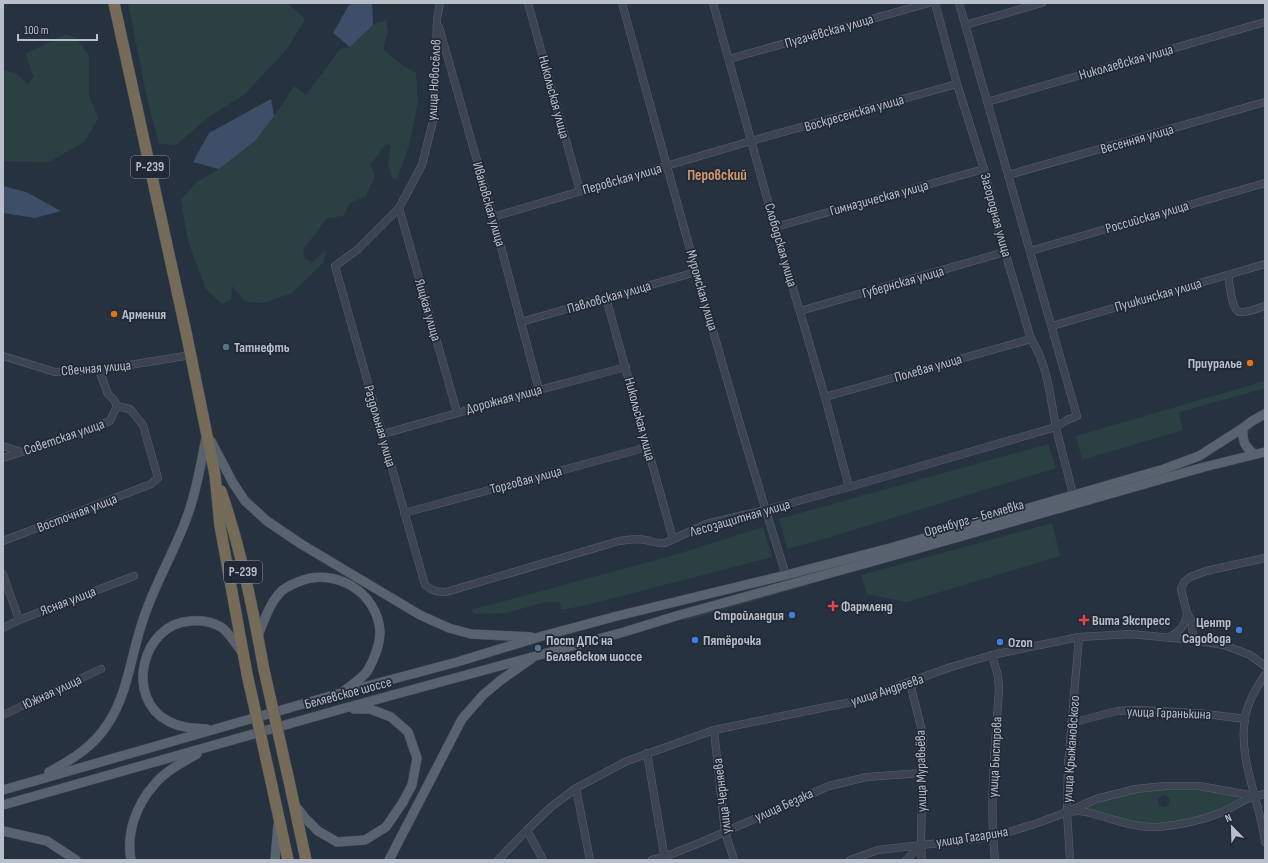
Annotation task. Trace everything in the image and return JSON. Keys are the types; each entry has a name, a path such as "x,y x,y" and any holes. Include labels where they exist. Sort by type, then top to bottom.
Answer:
{"highway":[{"name":"Р-239","path":"114,3 216,475 232,523 258,635 264,670 306,860"},
{"name":"Р-239","path":"216,475 220,526 242,652 288,860"}],"main road":[{"name":"Оренбург – Беляевка","path":"698,597 890,548 1164,469 1199,456 1265,414"},
{"path":"1243,428 1242,438 1245,445 1254,454"},
{"path":"207,434 233,483 245,500 267,521 301,544 420,614 449,628 471,634 539,637"},
{"path":"36,780 84,750 97,738 115,712 126,684 144,617 160,575 188,514 207,434"},
{"name":"Оренбург – Беляевка","path":"701,609 1265,452"},
{"path":"258,635 271,605 278,594 289,586 307,578 328,576 350,584 370,604 376,616 380,632 378,649 367,671 341,693"},
{"name":"Беляевское шоссе","path":"3,790 341,693 457,662 539,637 617,616 698,597"},
{"name":"Беляевское шоссе","path":"3,805 344,708 624,632 701,609"},
{"path":"212,730 180,726 167,721 156,711 149,702 143,680 144,664 148,652 156,638 169,627 181,621 204,620 222,627 242,652"},
{"path":"389,860 462,719 483,695 501,680 538,655"},
{"path":"294,804 318,831 337,842 365,840 386,827 403,802 412,785 417,758 408,732 392,717 370,709 344,708"},
{"path":"131,860 129,846 133,823 142,802 154,784 168,771 213,746"},
{"path":"275,860 279,820"},
{"path":"3,831 47,841 76,860"}],"street":[{"name":"улица Новосёлов","path":"335,266 357,250 399,208 422,165 434,117 437,19 440,3"},
{"name":"Никольская улица","path":"528,3 580,191"},
{"name":"Муромская улица","path":"622,3 696,272 765,510 786,575"},
{"name":"Слободская улица","path":"713,3 775,227 825,397 849,487"},
{"name":"Пугачёвская улица","path":"729,59 929,3"},
{"name":"Загородная улица","path":"935,3 957,84 984,169 1005,252 1032,339 1038,350 1048,384 1056,427 1073,495"},
{"path":"959,3 1052,326"},
{"path":"965,24 1042,3"},
{"name":"Ивановская улица","path":"437,19 522,322 539,390"},
{"name":"Николаевская улица","path":"987,102 1265,22"},
{"name":"Воскресенская улица","path":"751,141 957,84"},
{"name":"Весенняя улица","path":"1008,176 1265,102"},
{"name":"Перовская улица","path":"493,217 751,141"},
{"name":"Гимназическая улица","path":"775,227 984,169"},
{"name":"Российская улица","path":"1030,251 1265,184"},
{"name":"Яицкая улица","path":"399,208 457,412"},
{"name":"Губернская улица","path":"800,311 1005,252"},
{"name":"Пушкинская улица","path":"1052,326 1265,264"},
{"name":"Раздольная улица","path":"335,266 425,585"},
{"name":"Павловская улица","path":"522,322 696,272"},
{"path":"1228,275 1233,306 1236,311 1241,312 1265,306"},
{"name":"Никольская улица","path":"606,298 673,539"},
{"name":"Лесозащитная улица","path":"425,585 431,590 437,592 446,592 619,541 634,539 660,544 706,524 765,510 849,487 1056,427 1077,416 1052,326"},
{"name":"Полевая улица","path":"825,397 1032,339"},
{"name":"Свечная улица","path":"3,356 55,372 99,370 191,356"},
{"name":"Дорожная улица","path":"383,434 457,412 626,367"},
{"path":"99,370 108,394 117,406"},
{"name":"Советская улица","path":"3,458 110,421 117,406"},
{"name":"Восточная улица","path":"3,541 151,484 158,478 143,425 130,409 117,406"},
{"path":"3,447 22,452"},
{"name":"Торговая улица","path":"404,513 648,447"},
{"path":"1256,560 1265,552"},
{"path":"1193,640 1192,622 1187,613 1181,589 1184,582 1190,577 1226,566 1265,558"},
{"path":"3,574 19,620"},
{"name":"Ясная улица","path":"3,628 19,620 134,576"},
{"path":"1169,637 1184,627 1187,613"},
{"name":"улица Андреева","path":"498,860 551,807 576,788 607,770 647,753 714,730 856,701 951,667 992,655 1079,637 1130,634 1169,637 1224,645 1250,655 1265,666"},
{"name":"улица Крыжановского","path":"1070,860 1067,812 1068,766 1079,637"},
{"name":"улица Быстрова","path":"992,655 998,676 999,690 992,790 992,837 994,860"},
{"name":"Южная улица","path":"3,715 100,669"},
{"path":"1265,675 1258,684 1250,702 1245,719 1244,742 1265,842"},
{"name":"улица Муравьёва","path":"910,682 922,735 922,860"},
{"name":"улица Гаранькина","path":"1071,724 1117,711 1135,710 1198,713 1245,719"},
{"name":"улица Черняева","path":"714,730 725,832 734,860"},
{"path":"647,753 665,858"},
{"name":"улица Безака","path":"652,860 665,858 829,786 867,777 922,773"},
{"name":"улица Гагарина","path":"850,860 878,850 992,837 1038,823 1104,796 1149,787 1199,786 1255,796"},
{"path":"576,788 590,860"},
{"name":"улица Гагарина","path":"1067,812 1081,811 1121,822 1145,826 1171,826 1194,822 1210,817 1255,796 1265,794"},
{"path":"527,830 543,860"},
{"name":"улица Гагарина","path":"906,860 921,845"}],"green space":[{"path":"128,3 287,3 305,19 287,49 245,94 210,116 176,145 159,144 146,94"},
{"path":"386,20 388,32 383,49 403,66 416,73 418,101 409,146 397,179 392,178 388,164 391,145 386,144 370,165 375,176 366,196 350,203 343,216 327,218 303,250 305,259 313,262 326,250 324,262 292,293 264,303 244,301 232,286 231,300 222,304 206,289 188,241 181,199 197,182 219,169 255,141 294,86 306,95 340,49 350,47 373,25"},
{"path":"66,34 76,38 89,56 89,94 98,119 84,142 49,162 3,161 3,70 15,73 28,84 34,77 25,54"},
{"path":"1265,381 1265,386 1263,389 1179,412 1183,430 1082,460 1076,436"},
{"path":"1048,444 1056,468 787,549 779,519"},
{"path":"1052,523 1060,556 907,602 867,594 861,575"},
{"path":"763,527 772,557 591,604 562,610 559,602 545,602 506,613 474,614 471,610 678,554"},
{"path":"809,583 809,585 684,621 684,619"},
{"path":"1183,787 1236,794 1238,800 1216,811 1194,819 1158,824 1116,818 1088,810 1087,808 1089,804 1136,791","holes":["1162,795 1167,796 1170,800 1169,804 1166,807 1161,807 1158,804 1158,799"]}],"water":[{"path":"354,3 372,3 373,25 350,47 333,33 349,5"},
{"path":"271,99 274,116 255,141 219,169 193,162 209,133"},
{"path":"3,186 26,192 61,211 35,218 3,213"}],"place":[{"name":"Армения","path":"114,314"},
{"name":"Татнефть","path":"226,347"},
{"name":"Приуралье","path":"1250,363"},
{"name":"Фармленд","path":"833,606"},
{"name":"Стройландия","path":"792,615"},
{"name":"Вита Экспресс","path":"1084,620"},
{"name":"Центр Садовода","path":"1239,630"},
{"name":"Пятёрочка","path":"695,640"},
{"name":"Ozon","path":"1000,642"},
{"name":"Пост ДПС на Беляевском шоссе","path":"538,648"}],"district":[{"name":"Перовский","path":"717,175"}]}
